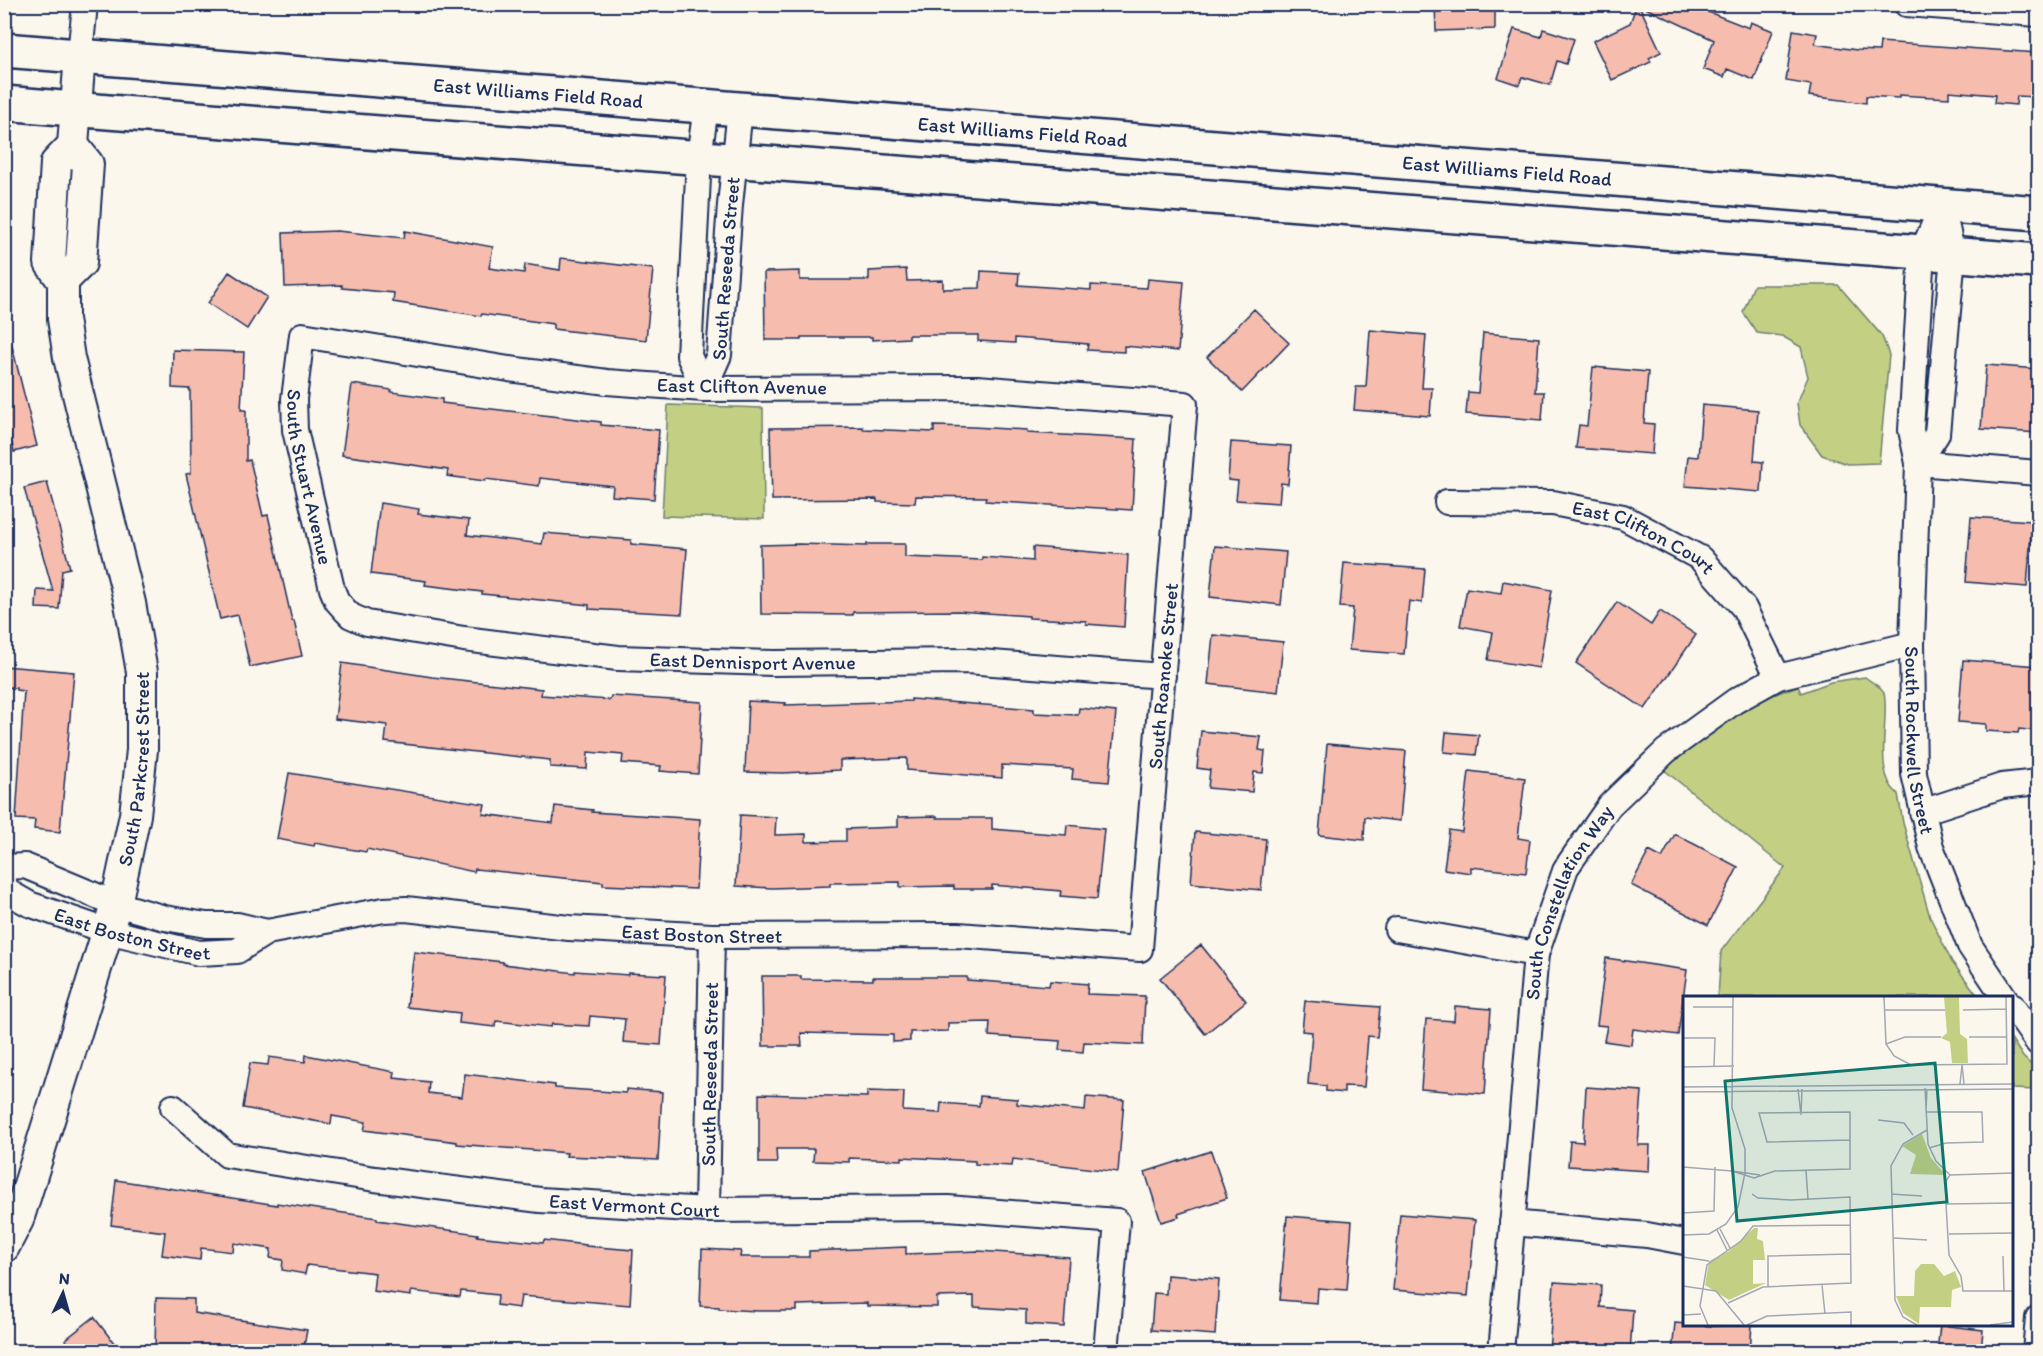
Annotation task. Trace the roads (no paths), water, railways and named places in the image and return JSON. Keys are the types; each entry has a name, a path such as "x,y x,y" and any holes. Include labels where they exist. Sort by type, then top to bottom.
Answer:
{"main road":[{"name":"East Williams Field Road","path":"4,50 2038,213"},
{"path":"4,103 2038,261"}],"street":[{"name":"South Parkcrest Street","path":"4,1247 18,1220 111,917 139,791 142,750 142,672 130,603 69,358 63,319 63,281 81,263 88,164 73,145 86,4"},
{"path":"1906,4 2038,14"},
{"name":"South Reseeda Street","path":"704,389 689,356 699,157 706,107"},
{"name":"South Reseeda Street","path":"704,389 719,355 740,109"},
{"name":"South Rockwell Street","path":"1942,206 1938,254 1911,430 1918,463 1912,644 1914,774 1931,847 1970,946 2004,996"},
{"name":"East Clifton Avenue","path":"302,335 509,369 608,382 704,389 977,388 1185,404"},
{"name":"South Stuart Avenue","path":"302,335 294,399 297,446 332,589 339,604 348,613"},
{"name":"South Roanoke Street","path":"1140,949 1185,404"},
{"path":"1918,463 2038,473"},
{"name":"East Clifton Court","path":"1447,502 1553,503 1623,518 1700,558 1744,608 1778,677"},
{"name":"East Dennisport Avenue","path":"348,613 367,623 464,639 618,658 774,663 968,661 1163,676"},
{"name":"South Constellation Way","path":"1501,1352 1536,954 1566,868 1610,805 1666,751 1735,701 1778,677 1912,644"},
{"path":"1922,812 2002,786 2038,782"},
{"name":"East Boston Street","path":"4,867 25,866 111,917 199,953 237,951 267,932 384,910 406,909 569,928 712,936 958,934 1140,949"},
{"name":"East Boston Street","path":"4,883 8,892 29,904 111,917"},
{"path":"1397,929 1536,954"},
{"name":"South Reseeda Street","path":"706,1210 712,936"},
{"path":"2013,1007 2038,1043"},
{"name":"East Vermont Court","path":"173,1107 227,1155 375,1179 540,1200 706,1210 948,1208 1117,1221 1106,1352"},
{"path":"1512,1223 1647,1235 1683,1242"},
{"path":"2035,1352 2038,1318"}]}
